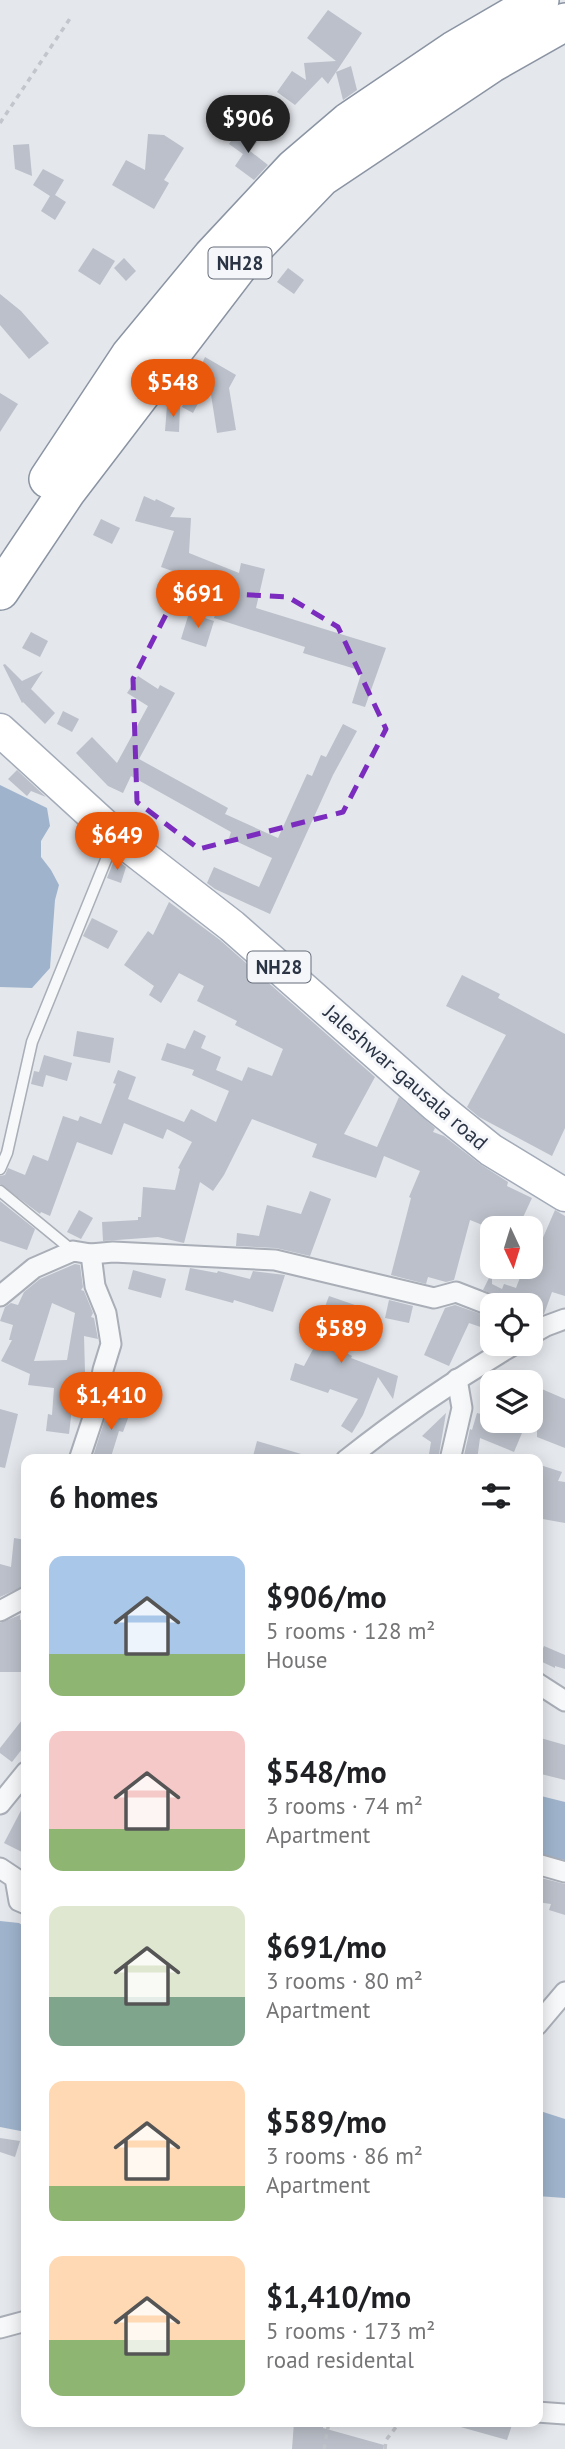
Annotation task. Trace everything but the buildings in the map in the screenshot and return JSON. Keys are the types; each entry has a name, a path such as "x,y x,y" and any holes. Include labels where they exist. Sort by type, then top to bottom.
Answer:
{"highway":[{"name":"NH28","path":"0,553 130,355 212,256 294,168 349,121 454,50 540,0"},
{"name":"NH28","path":"0,591 67,491 248,254 322,177 491,64 565,22"}],"main road":[{"name":"Jaleshwar-gausala road","path":"0,730 116,836 232,926 444,1113 491,1150 565,1195"}],"street":[{"path":"81,1454 96,1409 111,1344 106,1313 82,1252"},
{"path":"0,1296 34,1268 82,1252 113,1252 275,1260 434,1298 456,1292 480,1301"},
{"path":"543,1325 565,1319"},
{"path":"354,1454 398,1419 495,1356"},
{"path":"451,1454 462,1408 457,1379"},
{"path":"0,1611 21,1600"},
{"path":"543,1687 565,1701"},
{"path":"0,1804 21,1778"},
{"path":"543,1866 565,1872"},
{"path":"0,1868 15,1878 21,1902"},
{"path":"543,2018 565,1992"},
{"path":"0,2328 21,2322"},
{"path":"543,2412 565,2414"}],"lane":[{"path":"0,1169 7,1153 32,1042 116,836"},
{"path":"2,1194 82,1252"}],"path":[{"path":"0,123 71,17"},
{"path":"324,2449 327,2427"},
{"path":"385,2449 386,2440 396,2427"}],"highlighted area":[{"path":"178,591 288,597 338,627 386,729 343,812 199,849 137,802 133,679"}],"water":[{"path":"0,785 47,808 50,826 41,841 41,857 59,885 55,900 50,968 32,988 0,987"},
{"path":"543,1796 565,1802 565,1860 543,1857"},
{"path":"0,1921 21,1924 21,2131 0,2127"},
{"path":"543,2112 565,2119 565,2198 543,2196"}]}
